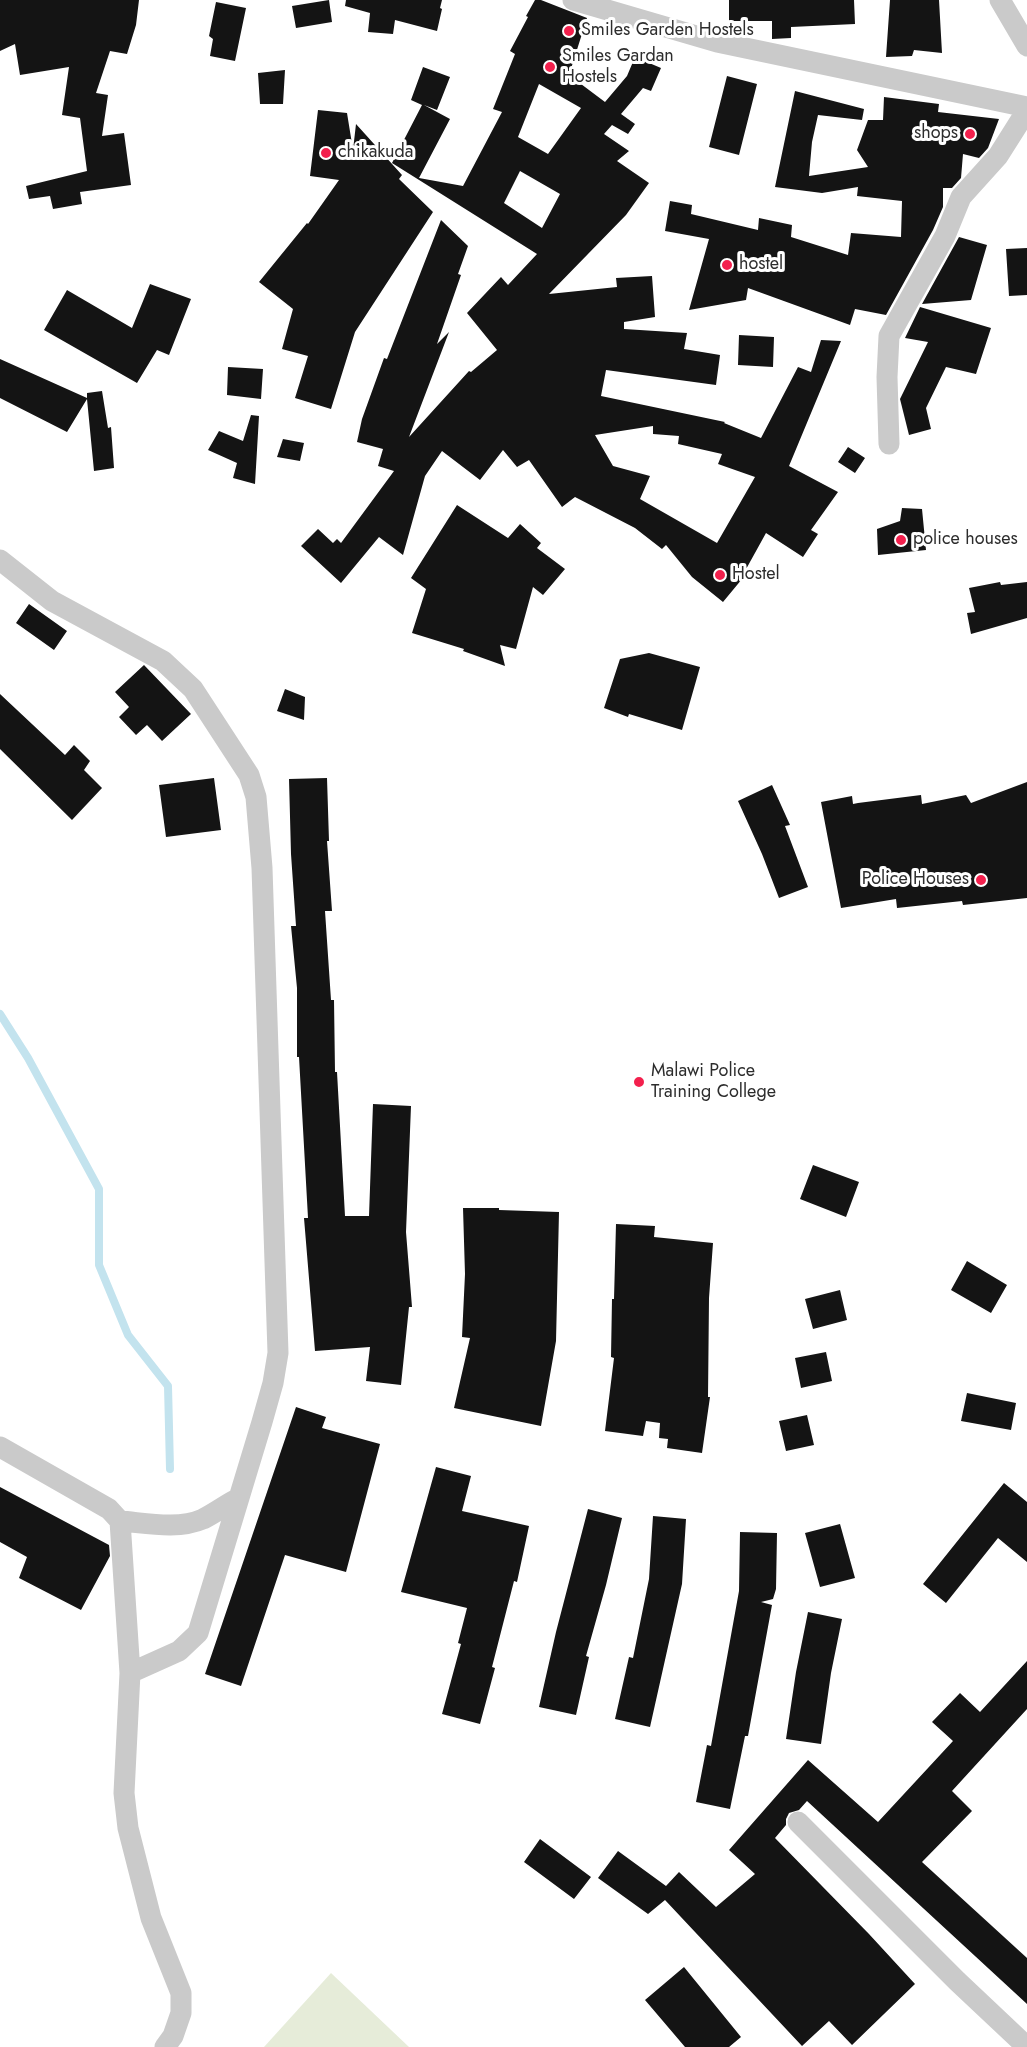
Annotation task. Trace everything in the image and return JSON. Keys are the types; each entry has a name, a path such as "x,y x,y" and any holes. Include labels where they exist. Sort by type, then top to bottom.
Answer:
{"street":[{"path":"573,0 717,42 1027,109 998,156 961,197 945,236 889,336 887,377 889,444"},
{"path":"1000,0 1027,46"},
{"path":"0,560 52,602 163,661 177,673 192,689 254,786 262,868 278,1353 273,1383 198,1633 179,1651 130,1672"},
{"path":"0,1447 109,1509 120,1521 130,1672 124,1792 128,1828 152,1918 181,1993 181,2013 173,2036 165,2047"},
{"path":"120,1521 170,1525 187,1523 201,1520 239,1498"},
{"path":"798,1822 957,1981 1026,2046"}],"green space":[{"path":"331,1973 409,2047 264,2047"}],"building":[{"path":"0,0 139,0 136,25 127,54 110,51 96,93 108,95 102,136 124,133 131,185 80,192 82,204 53,209 50,196 29,199 26,186 87,171 80,118 62,115 69,67 20,75 15,44 0,51"},
{"path":"329,0 332,22 296,28 292,6"},
{"path":"346,0 442,0 440,8 442,9 437,31 395,20 393,34 368,32 370,13 345,6"},
{"path":"535,0 541,0 587,18 569,75 605,102 627,76 635,57 661,68 651,91 643,88 621,114 635,124 628,134 612,125 604,134 629,151 617,161 649,183 626,215 549,294 617,287 616,278 652,276 655,317 624,322 624,329 687,333 684,349 720,355 716,385 606,370 601,396 725,422 761,438 798,367 811,372 821,340 841,341 789,466 838,492 811,530 818,534 803,557 766,533 745,571 747,573 723,602 692,577 666,545 662,549 635,528 575,497 562,507 529,460 517,467 503,450 480,480 442,451 425,476 403,555 379,537 341,583 301,546 318,529 333,543 337,539 341,543 394,471 378,466 383,449 357,442 362,419 384,358 387,359 441,220 468,246 458,274 461,275 437,344 449,332 409,437 469,371 471,372 497,350 467,313 501,277 508,285 537,254 392,163 422,105 411,100 423,67 450,77 437,110 424,105 450,119 419,178 463,186 502,112 493,109 515,54 510,51 528,17 526,16","holes":["539,84 581,108 548,154 518,137","520,171 560,194 542,228 504,203","653,426 653,434 679,436 678,444 722,454 718,464 755,477 717,543 640,499 650,476 613,466 595,435"]},
{"path":"729,0 854,0 855,24 791,27 791,38 772,39 772,21 729,21"},
{"path":"890,0 939,0 942,53 914,50 912,56 886,57"},
{"path":"216,2 246,8 235,61 210,56 213,39 209,36"},
{"path":"285,70 283,104 260,104 258,73"},
{"path":"727,76 757,84 739,155 709,147"},
{"path":"795,91 864,109 862,120 818,115 812,142 809,176 868,167 857,150 868,120 883,120 884,97 939,104 938,112 999,119 988,148 979,158 963,154 961,178 952,188 943,188 943,207 933,230 886,315 855,309 850,325 748,288 746,300 689,310 709,239 665,231 670,201 692,205 691,214 758,230 759,218 792,225 791,237 848,255 851,233 901,237 902,201 857,196 858,187 822,193 775,187"},
{"path":"318,110 347,113 353,150 356,124 402,175 399,179 433,212 355,332 331,409 295,398 308,356 282,349 293,309 259,282 308,224 339,180 310,176"},
{"path":"959,237 987,245 971,300 922,304"},
{"path":"1027,248 1027,295 1009,296 1006,249"},
{"path":"150,284 191,299 169,355 157,350 137,383 44,330 67,290 132,328"},
{"path":"920,307 991,328 976,374 946,367 926,408 931,429 909,435 900,399 928,342 905,338"},
{"path":"739,335 774,337 773,367 738,365"},
{"path":"0,359 87,398 87,393 102,391 108,428 111,427 114,468 94,471 87,399 67,432 0,398"},
{"path":"228,367 263,369 261,399 227,395"},
{"path":"251,415 259,416 255,484 233,478 237,463 208,450 219,431 243,441"},
{"path":"283,439 304,443 300,461 277,457"},
{"path":"848,447 865,458 855,473 838,462"},
{"path":"457,505 508,538 520,524 541,543 537,548 565,569 543,595 533,587 516,649 500,645 505,666 463,651 464,649 412,633 426,589 411,578"},
{"name":"police houses","path":"902,508 922,509 926,550 878,555 877,529 900,521"},
{"name":"Police Houses","path":"1000,582 1001,585 1027,582 1027,618 971,634 967,613 975,612 969,588"},
{"path":"29,604 67,631 54,650 16,623"},
{"path":"649,653 700,667 682,730 629,714 628,717 604,708 620,659"},
{"path":"144,665 191,714 162,741 147,725 136,735 119,717 129,707 115,692"},
{"path":"285,689 305,697 304,720 277,711"},
{"path":"0,694 65,755 74,745 90,761 84,770 102,788 72,820 0,749"},
{"path":"214,778 221,830 166,837 159,785"},
{"path":"327,778 329,841 327,841 332,911 325,911 331,1000 334,1000 335,1072 337,1072 345,1216 369,1216 373,1104 411,1106 406,1232 412,1307 409,1307 401,1385 366,1381 370,1347 315,1351 304,1218 308,1218 299,1057 297,1057 297,988 291,926 296,926 289,779"},
{"path":"1027,782 1027,898 963,905 962,901 897,908 896,899 841,908 821,802 852,796 853,804 921,795 922,804 966,795 971,803"},
{"path":"772,785 790,825 785,826 808,887 779,898 738,801"},
{"path":"813,1165 859,1182 846,1217 800,1199"},
{"path":"463,1208 559,1212 556,1341 541,1426 454,1408 470,1338 462,1337 465,1274"},
{"path":"616,1224 655,1226 654,1237 713,1243 709,1298 708,1397 710,1397 702,1453 667,1448 668,1439 659,1438 660,1423 646,1421 643,1436 605,1431 614,1358 611,1357"},
{"path":"967,1261 1007,1285 991,1313 951,1290"},
{"path":"840,1290 847,1320 813,1329 805,1299"},
{"path":"826,1352 832,1381 801,1388 795,1358"},
{"path":"967,1393 1016,1403 1011,1430 961,1421"},
{"path":"296,1407 326,1417 322,1428 380,1444 346,1572 285,1555 241,1686 205,1674"},
{"path":"807,1415 814,1445 786,1451 779,1421"},
{"path":"436,1467 471,1476 462,1511 529,1526 517,1582 514,1581 492,1667 495,1668 480,1724 442,1714 461,1644 458,1643 467,1608 401,1592"},
{"path":"1004,1483 1027,1502 1027,1562 998,1538 946,1603 923,1584"},
{"path":"0,1487 109,1545 110,1556 81,1610 19,1578 27,1557 0,1542"},
{"path":"588,1509 622,1518 586,1656 589,1657 576,1715 539,1707"},
{"path":"653,1516 686,1519 682,1584 650,1727 615,1719 629,1657 633,1658 649,1579"},
{"path":"840,1524 855,1578 820,1587 805,1533"},
{"path":"740,1532 777,1533 776,1589 773,1599 761,1602 772,1605 748,1736 745,1736 730,1809 696,1802 707,1745 711,1746 739,1591"},
{"path":"808,1612 842,1619 831,1673 821,1744 786,1739"},
{"path":"1027,1661 1027,1709 952,1791 972,1811 922,1862 1027,1958 1027,2004 807,1801 799,1810 789,1813 786,1825 775,1838 915,1984 852,2045 829,2021 802,2046 665,1900 648,1914 598,1878 618,1851 666,1886 679,1872 716,1907 755,1874 729,1850 808,1760 878,1822 953,1741 932,1722 960,1693 980,1712"},
{"path":"540,1839 591,1877 574,1899 524,1862"},
{"path":"684,1967 741,2037 729,2047 685,2047 645,2000"}],"waterway":[{"path":"0,1014 28,1058 99,1189 99,1265 128,1335 168,1386 170,1469"}],"place":[{"name":"Smiles Garden Hostels","path":"569,31"},
{"name":"Smiles Gardan Hostels","path":"550,67"},
{"name":"shops","path":"970,134"},
{"name":"chikakuda","path":"326,153"},
{"name":"hostel","path":"727,265"},
{"name":"police houses","path":"901,540"},
{"name":"Hostel","path":"720,575"},
{"name":"Police Houses","path":"981,880"},
{"name":"Malawi Police Training College","path":"639,1082"}]}
